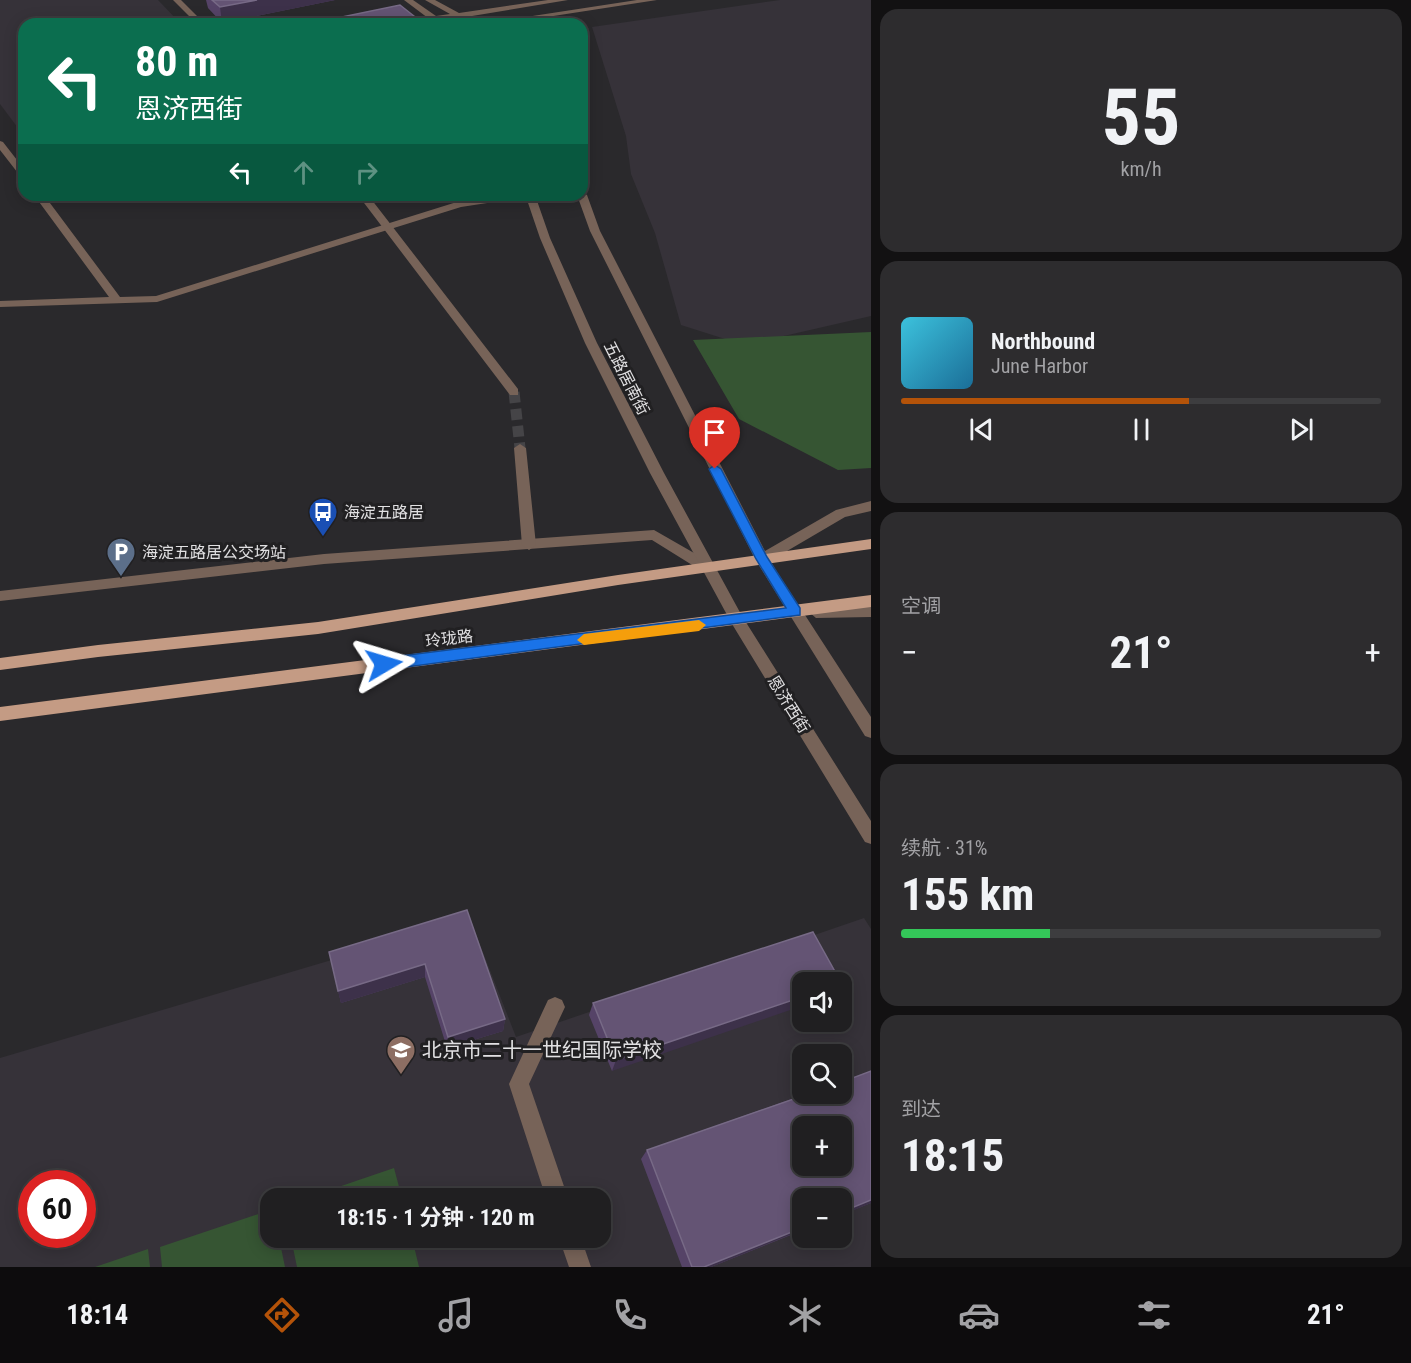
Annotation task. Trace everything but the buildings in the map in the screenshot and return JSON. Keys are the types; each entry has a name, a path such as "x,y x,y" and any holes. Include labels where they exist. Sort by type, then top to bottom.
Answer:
{"main road":[{"name":"玲珑路","path":"0,664 98,651 318,628 618,580 871,544"},
{"name":"玲珑路","path":"0,714 871,601"}],"street":[{"path":"177,0 195,18"},
{"path":"408,0 432,18"},
{"path":"429,0 462,18"},
{"path":"448,18 564,0"},
{"path":"526,18 653,0"},
{"path":"0,144 18,167"},
{"path":"43,201 116,299"},
{"path":"368,201 514,392"},
{"path":"0,304 157,299 387,226 460,204 481,201"},
{"name":"五路居南街","path":"532,201 545,238 591,343 657,473 710,568"},
{"path":"584,201 595,231 762,559 871,731"},
{"path":"520,448 529,545"},
{"name":"玲珑路","path":"762,559 841,513 871,506"},
{"path":"0,596 313,560 654,535 710,568"},
{"name":"恩济西街","path":"710,568 737,620 871,836"},
{"name":"玲珑路","path":"795,612 871,611"},
{"path":"554,1188 519,1084 555,1007"},
{"path":"573,1248 580,1267"}],"shaded area":[{"path":"0,0 158,0 175,18 18,18 18,128 0,104"},
{"path":"780,0 871,0 871,316 744,345 681,325 655,233 631,174 626,136 592,27"},
{"name":"北京市二十一世纪国际学校","path":"864,918 871,929 871,1267 0,1267 0,1058 470,919 516,1037"}],"green space":[{"path":"871,332 871,468 838,470 739,419 693,340"},
{"path":"394,1168 399,1188 335,1188"},
{"path":"260,1213 260,1248 281,1248 285,1267 162,1267 160,1247"},
{"path":"293,1248 414,1248 419,1267 297,1267"},
{"path":"148,1249 150,1267 95,1267"}],"tunnel":[{"path":"514,392 520,448"}],"slow traffic":[{"path":"584,640 699,625"}],"place":[{"name":"海淀五路居","path":"323,538"},
{"name":"海淀五路居公交场站","path":"121,578"},
{"name":"北京市二十一世纪国际学校","path":"401,1076"}],"route":[{"path":"384,664 795,612 762,559 715,469"}]}
